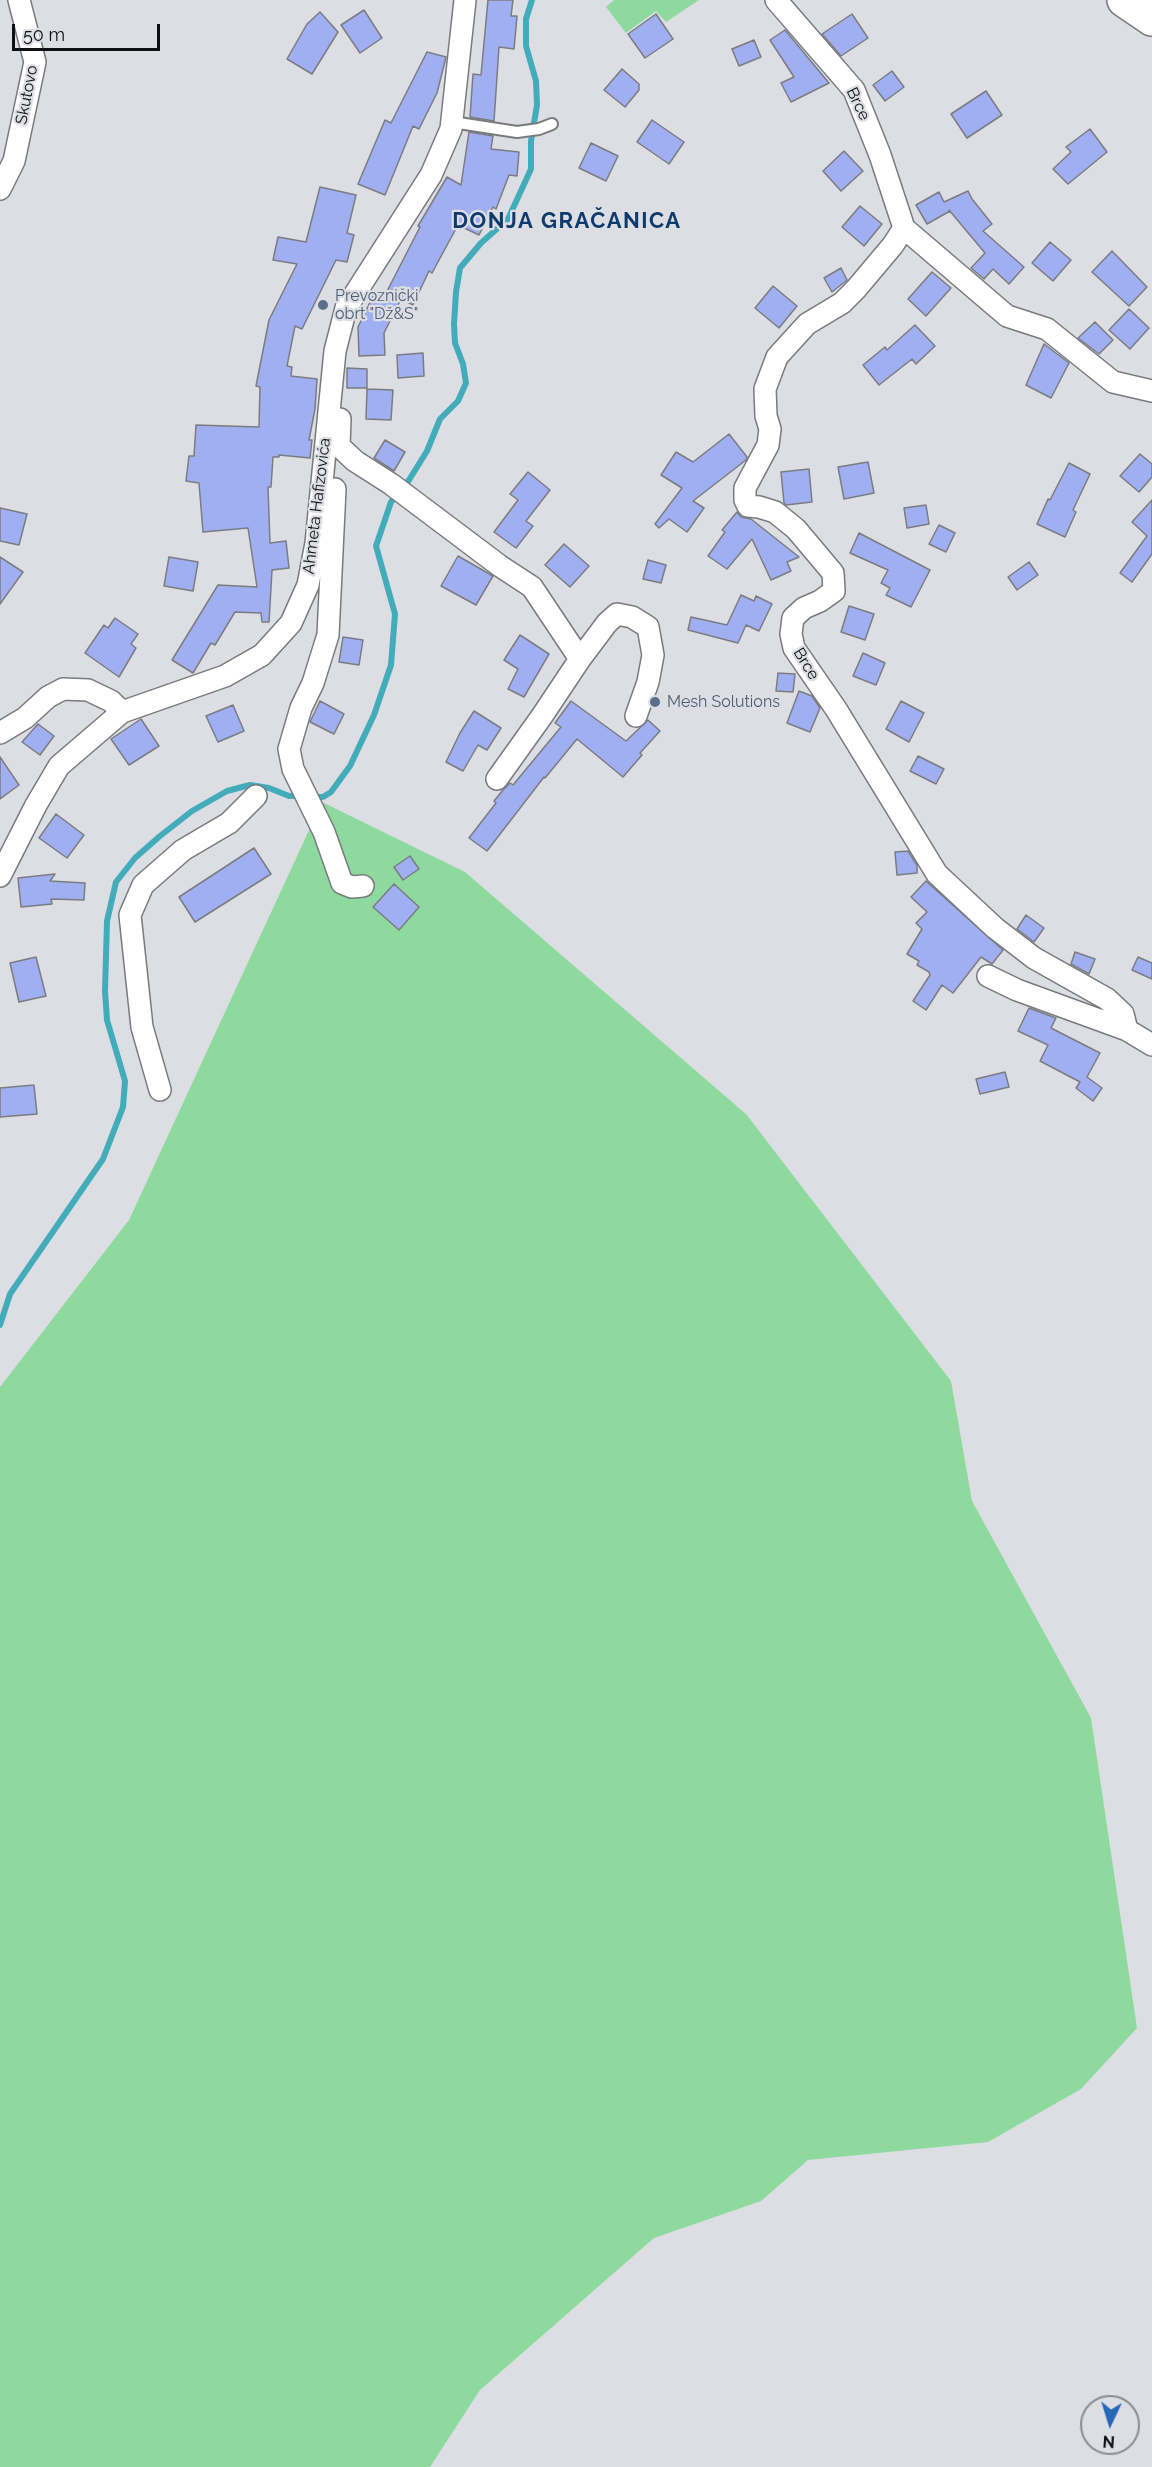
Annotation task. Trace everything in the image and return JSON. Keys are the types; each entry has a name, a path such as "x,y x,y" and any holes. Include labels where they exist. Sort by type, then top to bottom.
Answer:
{"highway":[{"path":"1124,0 1152,19"}],"street":[{"name":"Skutovo","path":"0,189 14,161 35,62 19,0"},
{"name":"Ahmeta Hafizovića","path":"0,876 59,766 122,712 225,675 262,655 291,623 308,585 316,543 335,351 346,308 431,175 452,122 465,0"},
{"name":"Brce","path":"776,0 854,90 880,155 904,228 893,245 856,289 842,303 807,324 777,357 765,389 766,416 770,429 768,445 745,488 744,500 748,506 775,512 796,529 832,573 834,591 820,602 804,608 794,618 791,634 794,648 836,709 937,874 995,928 1034,958 1107,999 1124,1014 1127,1030"},
{"path":"904,228 1007,316 1047,329 1113,382 1152,391"},
{"name":"Ahmeta Hafizovića","path":"332,376 341,412 333,516 328,634 313,683 300,708 289,749 293,769 324,832 342,883 352,887 363,885"},
{"path":"339,447 355,461 391,483 500,566 532,587 580,659"},
{"path":"496,780 580,659 607,623 617,614 632,617 648,627 653,655 648,682 636,716"},
{"path":"0,733 25,718 48,697 63,689 88,690 111,701 122,712"},
{"path":"160,1090 142,1027 130,915 143,885 183,850 229,823 256,796"},
{"path":"988,976 1017,990 1127,1030 1152,1045"}],"lane":[{"path":"452,122 519,132 552,124"}],"green space":[{"path":"614,0 699,0 666,22 656,11 626,33 606,7"},
{"path":"322,802 465,872 746,1114 951,1381 972,1501 1091,1718 1137,2028 1081,2089 988,2142 808,2160 761,2201 654,2238 480,2390 430,2467 0,2467 0,1387 129,1220"}],"building":[{"path":"488,0 513,0 511,16 517,16 514,49 499,47 494,121 470,117 473,74 481,75"},
{"path":"364,10 382,38 360,53 341,25"},
{"path":"320,12 338,32 312,74 287,59 307,24"},
{"path":"656,14 673,39 645,58 628,34"},
{"path":"852,14 868,38 841,56 822,34"},
{"path":"785,30 829,83 791,102 781,83 794,77 770,40"},
{"path":"754,40 761,57 739,66 732,49"},
{"path":"427,52 446,57 437,93 419,129 413,126 385,195 358,184 385,120 391,123"},
{"path":"622,69 639,84 639,90 625,107 604,90"},
{"path":"892,71 904,87 885,101 873,85"},
{"path":"986,91 1002,115 967,138 951,114"},
{"path":"652,120 684,142 669,164 637,142"},
{"path":"1090,129 1107,152 1068,184 1053,169 1071,152 1066,147"},
{"path":"469,132 493,136 491,149 519,152 517,176 509,175 496,209 493,207 479,235 458,225 432,273 429,271 413,305 401,299 384,333 385,355 359,356 358,327 375,292 384,297 420,227 418,226 447,177 461,185"},
{"path":"591,143 618,156 606,181 579,168"},
{"path":"844,151 863,171 841,191 823,171"},
{"path":"320,187 356,195 347,233 354,235 347,262 336,260 302,329 295,326 287,366 292,367 291,376 317,379 315,409 309,440 312,440 310,458 279,455 279,457 273,457 271,487 268,487 270,543 286,541 289,568 272,570 269,622 262,622 261,613 235,612 215,645 211,643 193,673 172,660 218,585 257,587 248,528 203,532 199,483 186,481 189,456 194,456 196,425 259,427 260,387 256,386 269,320 297,264 273,260 278,237 306,242"},
{"path":"968,191 992,224 983,231 1024,267 1009,284 993,269 984,279 971,268 985,253 950,211 927,224 916,205 939,192 944,202"},
{"path":"860,206 882,224 864,246 842,227"},
{"path":"1050,242 1071,260 1053,281 1032,263"},
{"path":"1112,251 1147,287 1129,306 1092,272"},
{"path":"841,268 847,280 832,292 824,278"},
{"path":"932,272 951,288 926,316 908,299"},
{"path":"773,286 797,306 779,328 755,308"},
{"path":"1129,309 1149,328 1130,349 1109,330"},
{"path":"1095,322 1113,340 1099,354 1078,338"},
{"path":"915,325 935,346 916,364 912,359 879,385 863,365 885,347 887,350"},
{"path":"1044,344 1069,363 1051,398 1026,385"},
{"path":"423,353 424,376 398,378 397,355"},
{"path":"347,368 367,369 367,388 347,388"},
{"path":"367,389 393,390 391,420 366,419"},
{"path":"729,434 747,457 746,460 693,501 704,508 687,532 669,519 659,528 655,524 682,488 661,475 676,452 693,462"},
{"path":"385,440 405,452 394,471 374,458"},
{"path":"1140,454 1152,464 1152,477 1139,492 1120,476"},
{"path":"868,462 874,493 844,499 838,467"},
{"path":"1069,463 1090,474 1073,510 1076,512 1065,537 1037,524 1048,499 1050,500"},
{"path":"809,469 812,502 786,505 781,472"},
{"path":"528,472 550,490 526,521 533,526 516,548 494,532 518,500 510,494"},
{"path":"1152,500 1152,554 1132,582 1120,573 1147,536 1132,522"},
{"path":"926,505 929,524 907,528 904,508"},
{"path":"0,508 27,514 19,545 0,541"},
{"path":"737,512 741,517 751,519 799,557 787,562 791,571 771,580 752,539 727,569 708,556 725,532 722,530"},
{"path":"939,525 955,533 946,552 929,544"},
{"path":"859,533 930,570 911,607 886,595 890,588 881,583 888,570 850,553"},
{"path":"564,544 589,566 570,587 545,565"},
{"path":"458,556 493,576 476,605 441,586"},
{"path":"0,557 23,572 0,604"},
{"path":"169,557 198,562 193,591 164,586"},
{"path":"648,560 666,565 661,583 643,579"},
{"path":"1029,562 1038,575 1017,590 1008,577"},
{"path":"741,595 754,601 756,596 772,604 759,631 746,625 738,643 688,630 691,617 727,625"},
{"path":"849,606 874,614 865,640 841,632"},
{"path":"115,618 138,634 131,644 136,648 119,677 85,653 104,625 108,628"},
{"path":"520,635 549,654 524,697 508,689 518,669 504,660"},
{"path":"343,637 363,640 359,665 339,662"},
{"path":"863,653 885,663 876,685 853,676"},
{"path":"778,673 795,674 793,692 776,691"},
{"path":"799,691 812,696 820,708 810,732 787,723"},
{"path":"320,701 344,714 334,734 310,722"},
{"path":"571,701 626,741 648,720 660,731 623,777 577,739 544,777 487,851 469,838 496,803 494,801 503,790 510,783 513,785 561,727 555,723"},
{"path":"901,701 924,713 909,742 886,729"},
{"path":"233,705 244,731 218,742 206,716"},
{"path":"474,711 501,728 487,750 478,745 463,771 446,762"},
{"path":"141,719 159,746 129,765 111,739"},
{"path":"38,724 54,736 40,755 22,742"},
{"path":"918,756 944,769 936,784 910,771"},
{"path":"0,757 19,785 0,799"},
{"path":"56,814 84,835 67,858 39,838"},
{"path":"254,848 271,874 195,922 179,897"},
{"path":"908,851 917,865 917,873 897,875 895,852"},
{"path":"410,856 419,869 403,880 394,867"},
{"path":"55,874 50,881 85,883 84,900 51,899 52,904 21,907 18,878"},
{"path":"926,881 1003,950 992,964 981,957 953,993 942,985 926,1010 913,1001 930,975 929,972 917,965 919,961 907,954 922,929 916,923 927,912 911,897"},
{"path":"394,884 419,907 399,930 373,907"},
{"path":"1026,915 1044,928 1034,942 1017,929"},
{"path":"1075,952 1095,959 1089,974 1071,964"},
{"path":"36,957 46,996 19,1002 10,963"},
{"path":"1138,957 1152,963 1152,979 1132,970"},
{"path":"1029,1008 1056,1018 1051,1028 1100,1053 1087,1077 1102,1088 1093,1101 1076,1088 1080,1082 1040,1061 1048,1045 1018,1031"},
{"path":"1005,1072 1009,1087 980,1094 976,1079"},
{"path":"34,1085 37,1114 0,1117 0,1088"}],"waterway":[{"path":"313,797 323,797 331,792 350,766 374,715 391,665 395,614 376,546 391,502 409,480 427,451 440,419 458,401 466,383 463,364 455,343 454,324 460,268 481,243 508,219 531,169 531,141 537,105 536,81 526,46 526,19 532,0"},
{"path":"0,1325 10,1294 103,1159 123,1107 125,1081 107,1020 105,991 107,921 116,882 135,858 160,836 192,811 227,791 250,785 269,788 289,796 303,796"}],"place":[{"name":"Prevoznički obrt \"Dž&S\"","path":"323,305"},
{"name":"Mesh Solutions","path":"655,702"}],"district":[{"name":"DONJA GRAČANICA","path":"567,221"}]}
